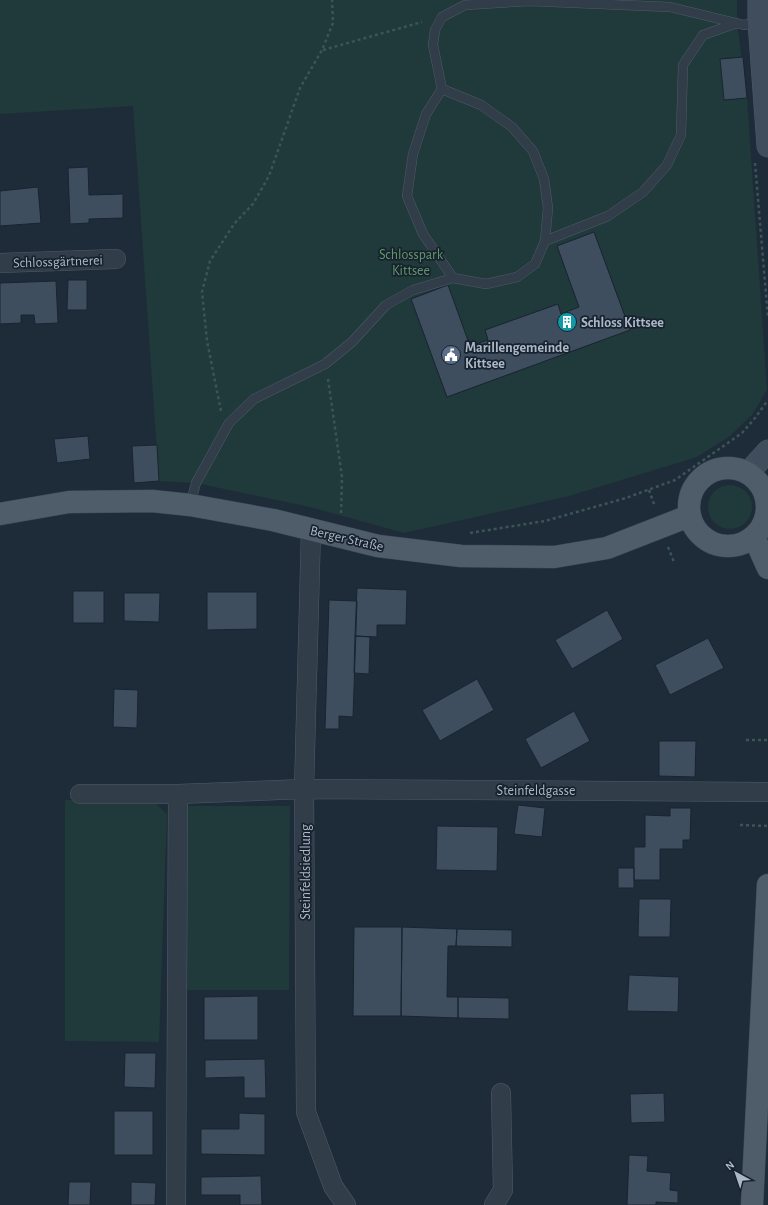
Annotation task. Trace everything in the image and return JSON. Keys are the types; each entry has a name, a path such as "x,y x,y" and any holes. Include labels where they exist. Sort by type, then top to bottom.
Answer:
{"main road":[{"path":"721,468 735,468 748,473 755,478 764,489 768,510 763,527 754,537 742,544 725,547 712,543 701,535 689,516 691,496 697,483 707,474 721,468"},
{"name":"Berger Straße","path":"0,514 69,502 152,502 190,505 273,520 378,546 461,556 554,557 607,548 689,516"},
{"path":"754,537 768,568"},
{"path":"752,1205 762,1140 768,885"}],"street":[{"path":"759,0 758,22 766,84 762,153"},
{"name":"Schlossgärtnerei","path":"0,263 116,258"},
{"path":"748,473 768,451"},
{"name":"Steinfeldsiedlung","path":"311,530 304,789 306,1112 333,1186 346,1205"},
{"name":"Steinfeldgasse","path":"80,794 178,794 304,789 768,792"},
{"path":"176,1205 178,794"},
{"path":"494,1205 503,1190 501,1093"}],"lane":[{"path":"453,278 423,234 408,196 413,154 426,114 442,89 433,44 435,30 442,16 465,5 529,1 670,7 744,25 758,22"},
{"path":"545,241 608,216 643,192 666,165 681,135 683,65 703,35 737,23"},
{"path":"190,505 196,483 229,423 254,399 325,364 352,342 386,305 413,290 453,278 486,284 517,277 535,264 545,241 548,208 544,179 533,152 512,127 481,105 442,89"}],"path":[{"path":"229,423 220,409 207,341 202,292 210,261 234,224 253,204 269,176 300,88 322,50 333,23 332,0"},
{"path":"322,50 442,16"},
{"path":"762,153 768,318"},
{"path":"325,364 342,477 340,520"},
{"path":"465,534 546,521 649,490 675,480 742,433 768,400"},
{"path":"649,490 657,511"},
{"path":"667,542 674,562"},
{"path":"746,740 768,740"},
{"path":"740,825 768,826"}],"green space":[{"name":"Schlosspark Kittsee","path":"0,0 737,0 737,23 747,98 767,390 752,415 730,436 697,457 569,496 404,533 310,507 196,483 159,481 133,106 0,114"},
{"path":"734,485 739,486 746,491 751,498 751,516 746,523 739,528 726,529 721,528 714,523 709,516 708,503 709,498 714,491 721,486"},
{"path":"65,800 153,801 167,814 159,1042 65,1041"},
{"path":"187,806 290,806 289,990 186,990"}],"building":[{"path":"743,57 747,98 724,100 720,59"},
{"path":"88,167 89,195 123,194 123,218 89,219 89,223 70,224 68,168"},
{"path":"38,187 41,223 0,226 0,191"},
{"name":"Schloss Kittsee","path":"594,232 630,330 447,397 411,299 448,285 470,346 488,340 485,330 558,304 561,314 579,307 557,246"},
{"path":"68,280 87,280 87,310 67,310"},
{"path":"56,281 58,323 35,324 34,315 21,315 21,323 0,324 0,283"},
{"path":"88,436 90,459 57,463 54,439"},
{"path":"157,445 159,481 134,483 132,446"},
{"path":"357,588 407,590 406,625 377,625 377,637 355,636"},
{"path":"73,591 104,591 104,623 73,623"},
{"path":"207,592 257,592 257,629 207,630"},
{"path":"124,593 160,593 159,622 124,621"},
{"path":"329,600 357,601 353,717 339,716 339,729 325,729"},
{"path":"607,610 623,639 572,669 555,640"},
{"path":"355,636 370,637 369,674 354,673"},
{"path":"708,638 724,668 670,695 655,665"},
{"path":"477,679 494,710 440,741 422,710"},
{"path":"114,689 138,690 137,728 113,727"},
{"path":"574,711 590,741 541,768 525,739"},
{"path":"659,741 696,741 695,777 659,776"},
{"path":"518,805 545,808 542,837 514,834"},
{"path":"670,808 691,808 690,840 683,840 683,849 660,849 660,880 634,880 634,847 645,847 645,815 670,816"},
{"path":"437,826 498,827 497,871 436,870"},
{"path":"618,868 634,868 634,888 618,888"},
{"path":"639,899 671,899 670,937 638,937"},
{"path":"354,927 402,927 401,1016 353,1016"},
{"path":"402,927 457,929 456,946 448,946 447,997 458,997 458,1018 401,1016"},
{"path":"457,929 512,930 512,947 456,946"},
{"path":"629,975 679,977 678,1012 627,1011"},
{"path":"258,996 258,1040 204,1040 204,997"},
{"path":"458,997 509,998 509,1019 458,1018"},
{"path":"125,1053 156,1053 155,1088 124,1087"},
{"path":"265,1059 266,1098 244,1098 244,1077 205,1078 205,1060"},
{"path":"664,1093 665,1122 631,1123 630,1094"},
{"path":"114,1111 153,1111 153,1155 114,1155"},
{"path":"239,1113 265,1114 265,1155 201,1154 201,1129 239,1129"},
{"path":"629,1155 648,1156 647,1171 671,1173 670,1190 678,1191 678,1203 656,1202 656,1205 627,1205"},
{"path":"261,1176 262,1205 240,1205 240,1195 201,1195 201,1177"},
{"path":"69,1182 91,1182 90,1205 68,1205"},
{"path":"131,1182 156,1183 155,1205 131,1205"}],"place":[{"name":"Schloss Kittsee","path":"567,322"},
{"name":"Marillengemeinde Kittsee","path":"451,355"}]}
